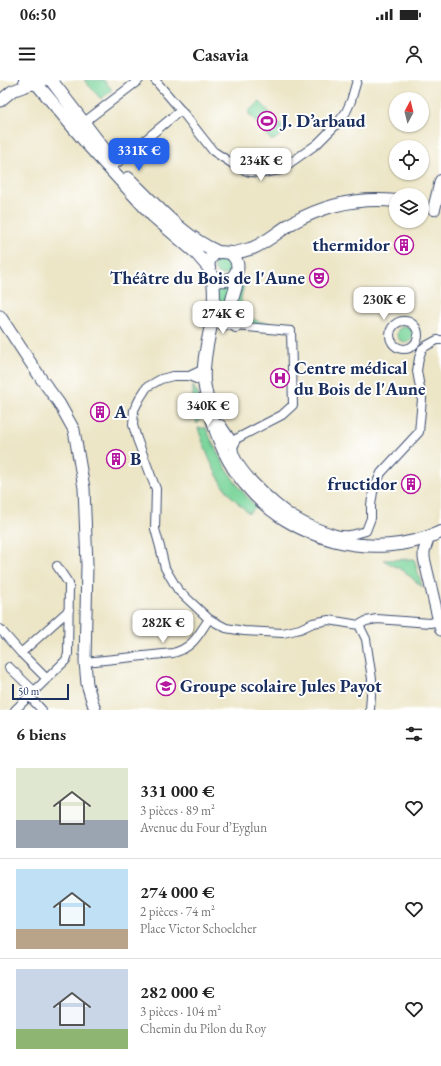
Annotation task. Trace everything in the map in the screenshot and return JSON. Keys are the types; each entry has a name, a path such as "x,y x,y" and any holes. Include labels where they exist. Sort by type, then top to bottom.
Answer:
{"main road":[{"path":"34,82 88,145 153,216 196,253 210,272 219,280 228,280 232,278 237,271 237,260 224,252 208,248 181,229 128,178 83,123 51,80"},
{"path":"432,209 441,182"},
{"path":"389,201 371,200 336,204 292,223 254,247 224,252 210,258 210,272 214,298 212,324 204,369 205,387 217,433 230,464 245,484 271,509 306,531 342,543 363,546 381,546 413,541 441,532"},
{"path":"232,278 236,286 232,300 236,326"},
{"path":"205,387 221,427 230,441 234,441"}],"street":[{"path":"12,91 17,80"},
{"path":"83,123 139,80"},
{"path":"155,80 213,151 229,163 250,172 280,170 316,144 337,124 346,112 357,80"},
{"path":"0,101 12,91 34,82"},
{"path":"116,164 180,110"},
{"path":"0,316 59,403 74,430 84,488 87,565 85,662 87,684 95,710"},
{"path":"212,324 290,331 293,405 282,415 234,441 232,449 240,465 254,483 271,500 295,517 318,528 347,536 366,531 371,518 373,492 381,473 419,432 422,399 417,371 419,358 422,349 437,340 441,340"},
{"path":"416,343 422,349"},
{"path":"204,369 189,376 173,376 161,379 147,387 134,410 134,425 137,439 156,489 155,529 165,568 178,590 208,619 226,628 244,631 283,633 300,629 313,623 329,620 359,625 366,621 377,619 430,623 440,626 424,558 424,551 429,537"},
{"path":"189,376 205,387"},
{"path":"413,541 424,558"},
{"path":"15,710 66,660 68,654 69,584 57,566"},
{"path":"21,653 69,610"},
{"path":"85,662 173,653 184,650 191,645 208,619"},
{"path":"359,625 366,639 372,679 370,710"},
{"path":"0,628 46,679"},
{"path":"9,667 32,694 42,710"}],"green space":[{"path":"84,80 104,80 112,90 101,99"},
{"name":"J. D’arbaud","path":"260,102 285,129 284,132 274,140 271,140 249,114 249,111"},
{"path":"223,257 229,260 232,266 229,272 223,275 217,272 214,266 217,260"},
{"path":"240,282 245,284 241,301 242,307 246,313 250,317 264,323 273,324 270,326 240,324 236,301"},
{"path":"232,283 230,316 228,321 216,321 216,286"},
{"path":"405,326 411,328 413,334 411,340 405,342 399,340 397,334 399,328"},
{"path":"193,386 198,394 200,408 198,409 200,415 203,415 197,424 193,405"},
{"path":"198,428 206,428 216,451 227,470 256,507 249,513 231,496 220,481"},
{"path":"414,559 422,587 404,571 383,560"}],"place":[{"name":"J. D’arbaud","path":"267,121"},
{"name":"thermidor","path":"404,245"},
{"name":"Théâtre du Bois de l'Aune","path":"319,278"},
{"name":"Centre médical du Bois de l'Aune","path":"280,378"},
{"name":"A","path":"100,412"},
{"name":"B","path":"116,459"},
{"name":"fructidor","path":"411,484"},
{"name":"Groupe scolaire Jules Payot","path":"166,686"}]}
